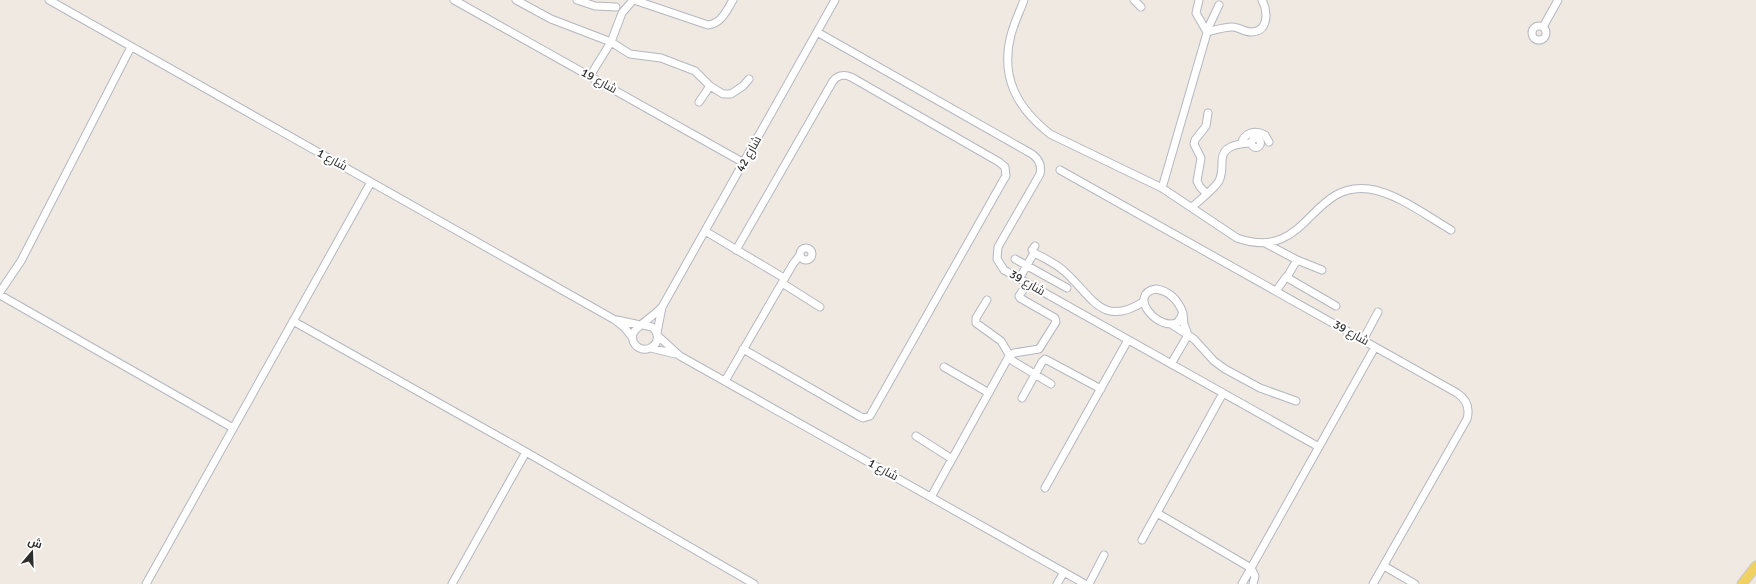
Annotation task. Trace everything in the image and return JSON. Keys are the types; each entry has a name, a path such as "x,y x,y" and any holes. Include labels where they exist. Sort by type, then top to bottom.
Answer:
{"main road":[{"path":"1742,584 1756,566"}],"street":[{"name":"شارع 1","path":"48,0 615,320 632,338"},
{"name":"شارع 19","path":"454,0 744,163"},
{"path":"516,0 566,26 610,42 630,54 661,58 695,71 701,75 710,86 723,94 729,94 743,86 749,78"},
{"path":"578,0 595,6 616,4 620,17"},
{"path":"590,76 610,42 624,9 634,0 708,25 722,19 733,0"},
{"name":"شارع 42","path":"657,334 662,307 835,0"},
{"path":"1024,0 1011,33 1007,58 1011,84 1016,96 1025,110 1050,134 1162,188 1237,238 1250,242 1276,242 1288,236 1323,204 1336,195 1352,190 1368,189 1384,192 1451,230"},
{"path":"1134,0 1141,7"},
{"path":"1199,0 1196,13 1207,32"},
{"path":"1207,32 1234,27 1248,32 1258,30 1262,26 1267,16 1267,10 1262,0"},
{"path":"1543,27 1558,0"},
{"path":"1162,188 1207,32 1219,5"},
{"name":"شارع 39","path":"817,32 1032,154 1039,160 1041,164 1040,174 1001,242 997,253 997,260 1004,270 1319,447"},
{"path":"0,292 21,261 131,46"},
{"path":"736,250 833,82 839,76 843,75 851,77 999,162 1005,167 1006,176 870,416 863,418 859,416 743,349"},
{"path":"699,102 710,86"},
{"path":"1206,193 1200,187 1197,180 1201,158 1194,144 1195,140 1206,126 1208,113"},
{"path":"1192,207 1219,182 1222,171 1222,160 1226,150 1235,144 1241,144 1251,143 1252,147 1256,148 1260,143 1270,142 1265,135 1256,132 1248,134 1242,140 1241,144"},
{"name":"شارع 39","path":"1060,170 1457,393 1464,400 1468,409 1468,416 1384,566"},
{"path":"146,584 371,182"},
{"path":"705,231 783,281 820,307"},
{"path":"1265,243 1297,260 1322,270"},
{"path":"1019,279 1027,266 1034,249 1062,269 1093,302 1110,311 1127,311 1143,302 1150,291 1156,289 1163,291 1176,300 1183,313 1184,324 1188,335"},
{"path":"725,381 783,281 800,255"},
{"path":"1015,259 1067,288"},
{"path":"1276,291 1285,277 1287,277 1297,260"},
{"path":"1287,277 1336,306"},
{"path":"931,497 1009,357 1014,353 1039,349 1056,322 1054,317 1020,298 1019,296 1027,284"},
{"path":"0,296 233,428"},
{"path":"987,300 976,321 978,325 1001,341 1009,357 1051,384"},
{"path":"1143,302 1144,306 1150,313 1163,322 1171,324 1188,335 1200,344 1214,361 1225,369 1260,388 1296,401"},
{"name":"شارع 42","path":"641,325 662,307"},
{"path":"1363,340 1378,312"},
{"path":"1171,324 1178,322 1183,313"},
{"name":"شارع 1","path":"615,320 641,325"},
{"path":"293,321 526,452 752,584"},
{"path":"641,325 652,327 657,334 655,344 646,350 638,347 632,338 634,332 641,325"},
{"name":"شارع 1","path":"657,334 680,356"},
{"path":"1171,364 1188,335"},
{"path":"1045,488 1128,340"},
{"path":"1242,584 1375,347"},
{"name":"شارع 1","path":"651,348 680,356 1085,584"},
{"path":"1022,398 1043,360 1047,359 1101,389"},
{"path":"944,367 989,393"},
{"path":"1142,540 1223,394"},
{"path":"916,436 952,459"},
{"path":"452,584 526,452"},
{"path":"1156,513 1251,568 1255,576 1253,584"},
{"path":"1089,584 1104,555"},
{"path":"1373,584 1384,566 1415,584"},
{"path":"1057,584 1064,572"}]}
